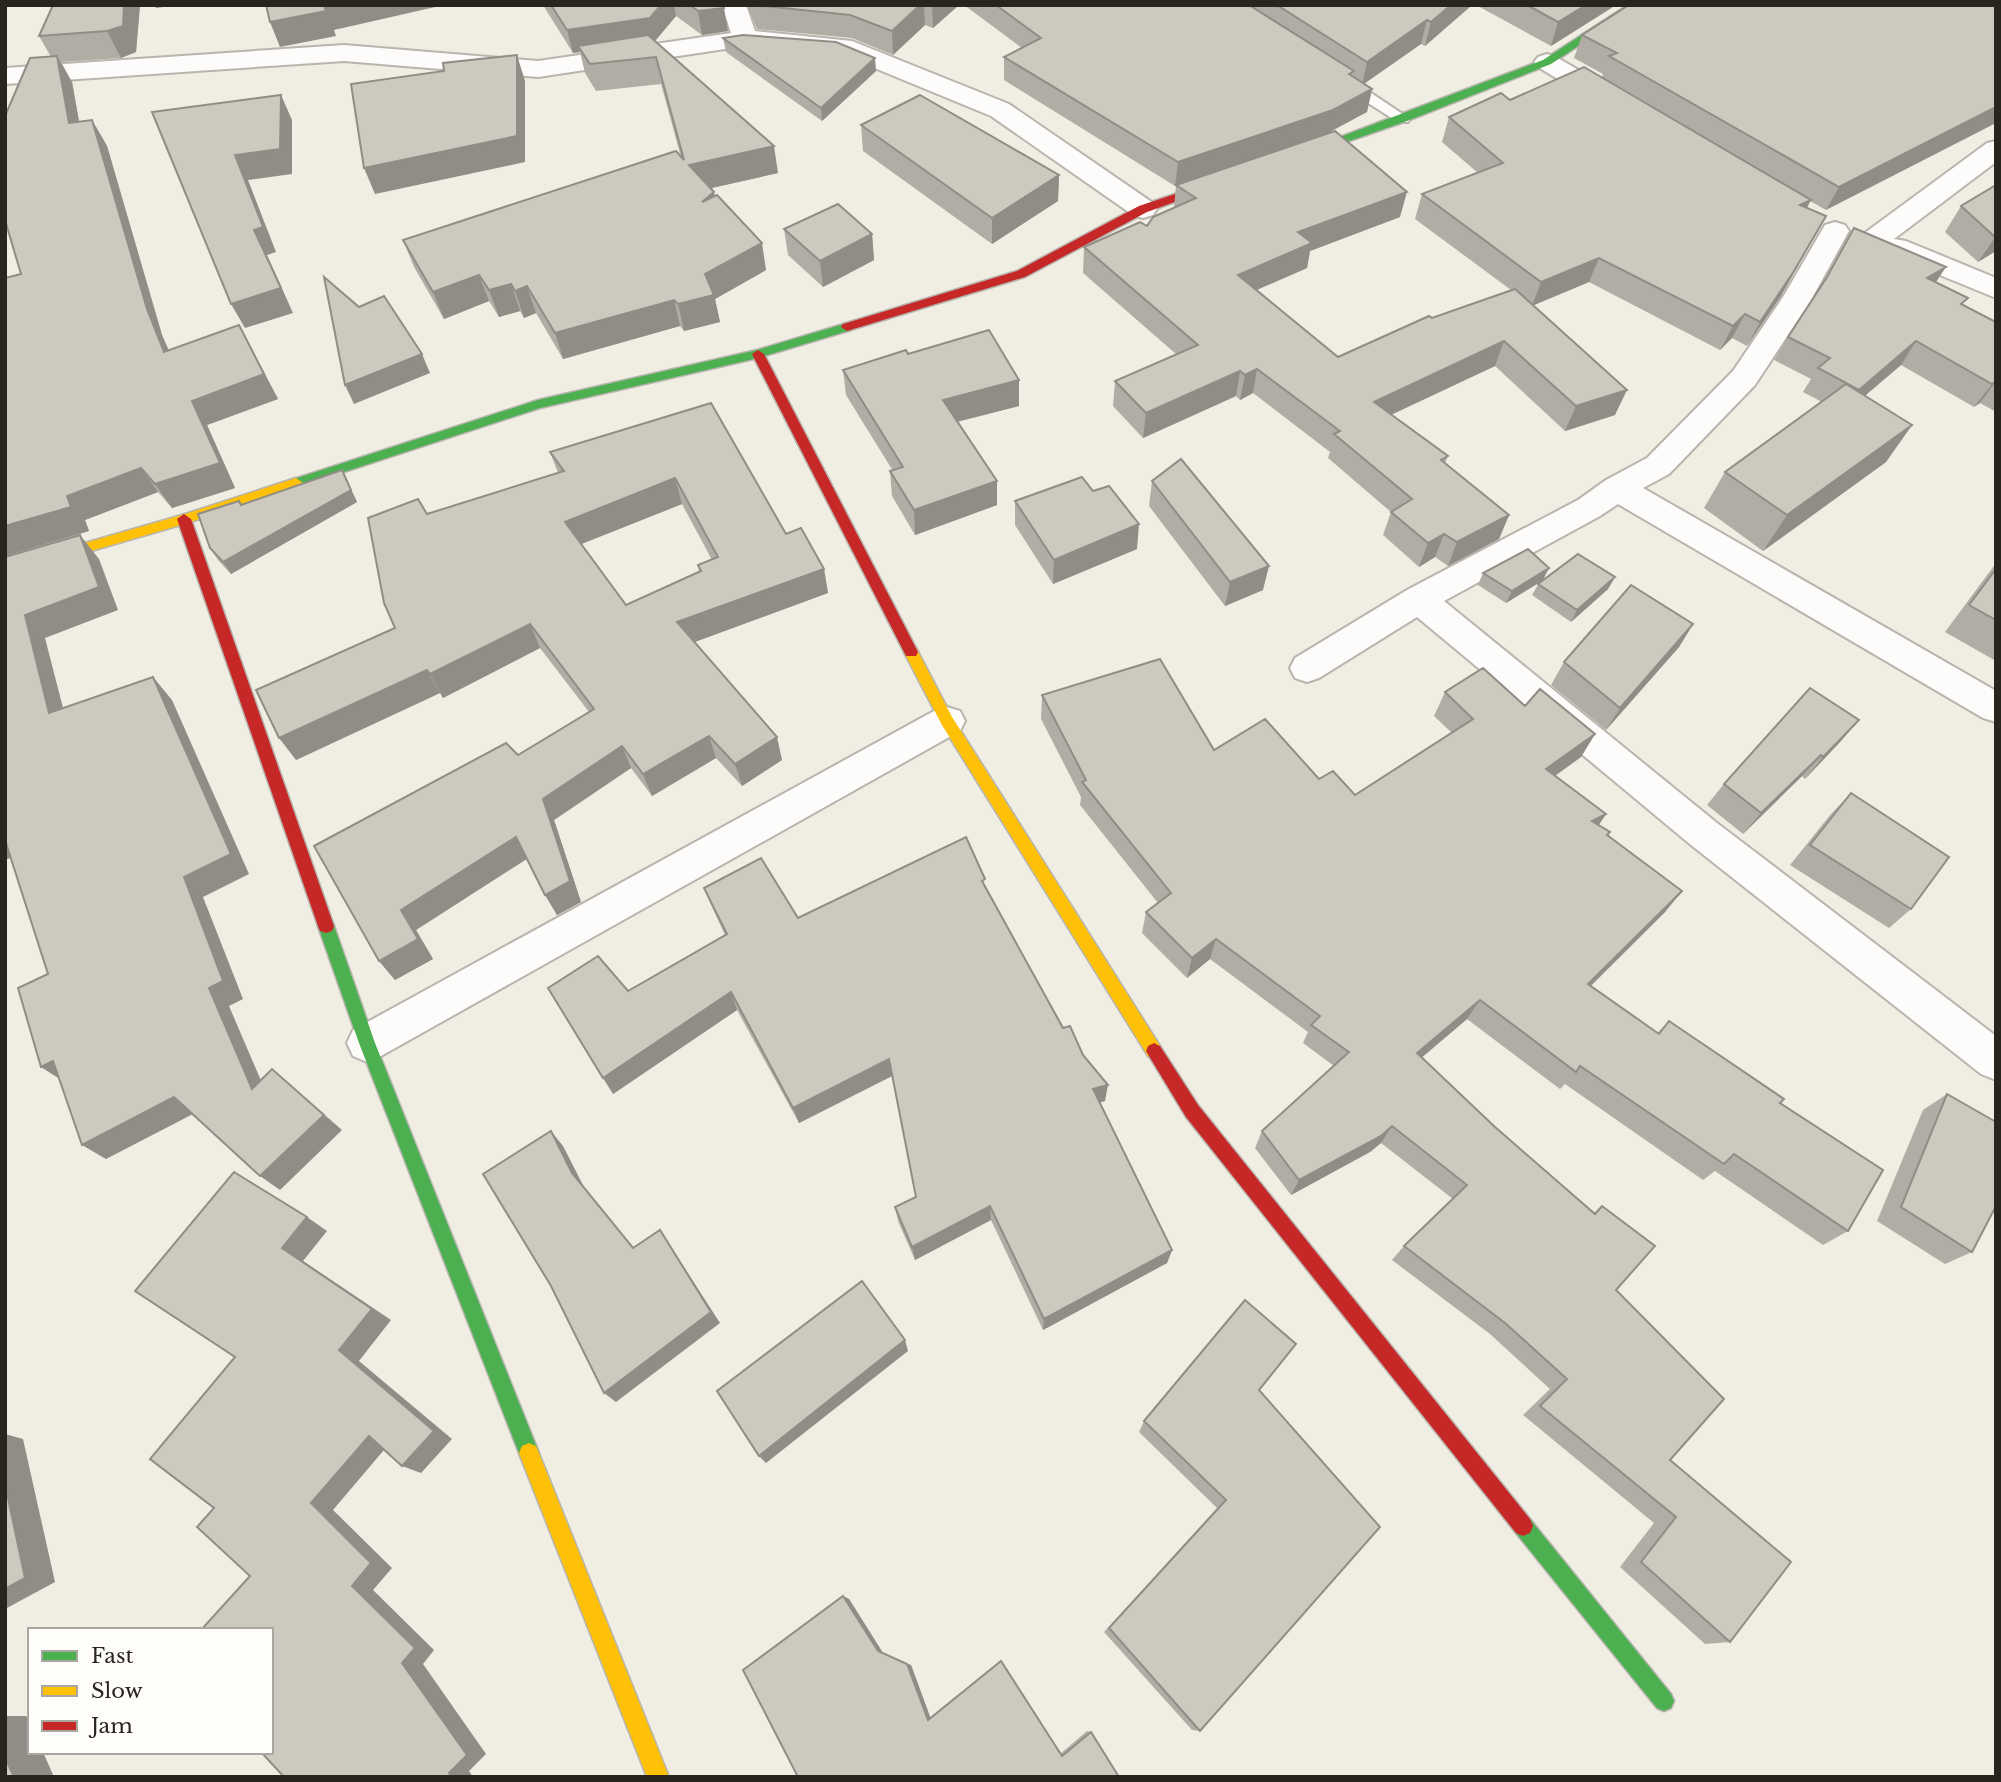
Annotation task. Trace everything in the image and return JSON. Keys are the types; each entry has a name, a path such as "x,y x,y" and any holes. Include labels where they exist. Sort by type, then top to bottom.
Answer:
{"street":[{"path":"1286,159 1403,119 1547,62 1635,5"},
{"path":"732,6 745,38"},
{"path":"5,76 344,53 538,69 745,38 843,46 1000,110 1143,209"},
{"path":"1547,62 1631,111"},
{"path":"1876,238 1996,149"},
{"path":"5,571 184,519 538,404 758,354 1021,274 1143,209 1234,177"},
{"path":"1307,668 1419,599 1589,509 1617,488 1658,466 1744,378 1796,300 1823,224 1876,238 1996,289"},
{"path":"758,354 947,721 1192,1111 1415,1394 1664,1701"},
{"path":"1617,488 1996,708"},
{"path":"184,519 367,1043 658,1777"},
{"path":"1419,599 1589,742 1868,965 1996,1061"},
{"path":"367,1043 947,721"}],"lane":[{"path":"1334,76 1403,119"}],"building":[{"path":"53,5 124,5 123,26 107,31 39,36"},
{"path":"266,5 326,5 326,11 270,22"},
{"path":"551,5 661,5 650,18 567,30"},
{"path":"690,5 723,5 724,8 698,11"},
{"path":"754,5 920,5 892,31 850,15"},
{"path":"996,5 1249,5 1354,71 1349,74 1372,89 1333,110 1178,162 1004,57 1041,38"},
{"path":"1277,5 1451,5 1431,22 1427,20 1367,62"},
{"path":"1527,5 1586,5 1558,22"},
{"path":"1629,5 1996,5 1996,107 1839,187 1609,56 1617,53 1582,35"},
{"path":"648,35 774,146 689,165 714,192 702,202 717,195 762,243 705,274 714,295 678,304 674,300 555,333 527,286 515,291 511,284 489,290 479,275 433,292 403,240 676,151 684,160 656,57 590,64 578,46"},
{"path":"743,35 836,42 875,58 821,108 723,38"},
{"path":"517,55 517,136 364,168 351,84 444,71 443,63"},
{"path":"57,56 69,123 92,120 147,309 164,352 239,325 264,374 192,401 220,463 155,484 141,468 67,496 71,507 5,526 5,278 21,274 5,220 5,116 30,58"},
{"path":"1584,67 1811,200 1800,205 1826,216 1760,322 1745,314 1733,326 1599,258 1541,282 1422,194 1503,163 1449,117 1501,93 1510,100"},
{"path":"281,95 280,149 235,155 263,227 254,230 281,288 231,304 152,112"},
{"path":"920,95 1059,175 992,218 861,125"},
{"path":"1335,131 1407,192 1298,232 1312,243 1238,275 1338,357 1429,316 1432,318 1515,289 1627,390 1576,406 1504,341 1374,402 1448,456 1441,460 1509,515 1457,542 1444,534 1428,543 1391,512 1412,499 1334,434 1340,431 1257,369 1245,375 1240,371 1146,413 1115,381 1198,345 1084,247 1140,222 1147,226 1153,217 1196,198 1176,185"},
{"path":"1996,185 1996,236 1995,237 1961,206"},
{"path":"838,204 872,234 820,261 784,229"},
{"path":"1854,228 1946,267 1927,278 1968,298 1961,304 1996,322 1996,381 1992,384 1916,341 1859,390 1818,368 1830,358 1788,337 1827,277"},
{"path":"324,277 359,307 384,296 422,354 345,385"},
{"path":"989,330 1019,380 943,400 997,481 914,510 890,471 903,467 843,370 906,350 908,354"},
{"path":"1846,384 1912,425 1787,515 1725,472"},
{"path":"711,403 786,534 801,528 824,569 677,622 777,737 735,764 709,736 643,774 622,746 543,799 570,881 545,895 516,837 401,910 418,939 379,961 314,846 506,743 518,755 594,709 530,624 430,674 427,670 279,738 256,690 395,628 384,603 368,518 418,499 427,514 564,471 550,452","holes":["675,478 718,557 698,565 701,571 626,605 565,522"]},
{"path":"1181,459 1269,566 1230,582 1152,481"},
{"path":"342,470 351,490 223,562 210,548 198,514 239,501 241,505"},
{"path":"1082,477 1093,491 1109,486 1139,524 1054,560 1015,501"},
{"path":"80,535 99,587 25,615 49,713 153,677 231,854 184,877 223,981 209,988 252,1089 272,1069 324,1115 260,1176 174,1097 82,1145 53,1061 41,1067 18,988 48,974 5,840 5,557"},
{"path":"1528,549 1549,568 1512,591 1483,573"},
{"path":"1578,554 1615,577 1577,610 1538,584"},
{"path":"1996,569 1996,620 1969,605"},
{"path":"1631,585 1693,624 1620,708 1564,662"},
{"path":"1160,659 1214,750 1265,719 1319,779 1333,771 1355,795 1473,719 1445,692 1483,668 1525,706 1540,689 1595,734 1546,769 1606,814 1592,821 1610,832 1607,835 1682,891 1588,984 1659,1034 1669,1021 1784,1099 1780,1103 1883,1170 1848,1231 1734,1154 1724,1164 1580,1066 1576,1072 1480,1000 1417,1053 1495,1127 1595,1214 1602,1206 1655,1246 1616,1290 1724,1399 1670,1460 1791,1562 1730,1642 1641,1562 1676,1517 1540,1406 1567,1379 1505,1323 1404,1246 1467,1185 1392,1126 1381,1136 1299,1180 1262,1131 1349,1052 1311,1025 1320,1016 1216,939 1192,958 1146,912 1171,893 1082,782 1086,780 1042,695"},
{"path":"1810,688 1859,720 1761,813 1724,784"},
{"path":"1851,793 1949,857 1911,909 1810,845"},
{"path":"966,837 985,879 982,881 1063,1028 1070,1026 1083,1055 1108,1085 1093,1089 1172,1250 1044,1319 990,1206 912,1247 895,1207 916,1197 889,1059 793,1108 731,992 603,1078 548,988 598,956 628,991 727,934 704,888 761,858 798,918"},
{"path":"1947,1094 1996,1122 1996,1206 1972,1252 1901,1207"},
{"path":"551,1131 572,1173 633,1248 660,1230 711,1312 604,1393 551,1286 483,1174"},
{"path":"234,1172 307,1217 282,1248 372,1309 339,1350 434,1431 402,1466 369,1436 311,1503 371,1563 352,1586 415,1648 402,1663 467,1755 449,1773 452,1777 284,1777 263,1754 273,1754 273,1628 203,1628 250,1576 197,1527 214,1508 150,1459 235,1357 135,1291"},
{"path":"862,1281 905,1340 759,1456 717,1391"},
{"path":"1245,1300 1296,1344 1259,1390 1380,1527 1200,1731 1109,1628 1226,1500 1144,1421"},
{"path":"5,1484 25,1578 5,1589"},
{"path":"843,1596 878,1651 907,1664 928,1720 1001,1661 1062,1756 1091,1732 1119,1777 798,1777 743,1670"},
{"path":"5,1757 14,1777 5,1777"}],"traffic: fast":[{"path":"1296,156 1403,119 1547,62 1635,5"},
{"path":"296,483 538,404 758,354 847,327"},
{"path":"326,926 367,1043 529,1453"},
{"path":"1523,1526 1664,1701"}],"traffic: slow":[{"path":"5,571 296,483"},
{"path":"911,652 947,721 1154,1051"},
{"path":"529,1453 658,1777"}],"traffic: jam":[{"path":"847,327 1021,274 1143,209 1223,181"},
{"path":"758,354 911,652"},
{"path":"184,519 326,926"},
{"path":"1154,1051 1192,1111 1523,1526"}]}
